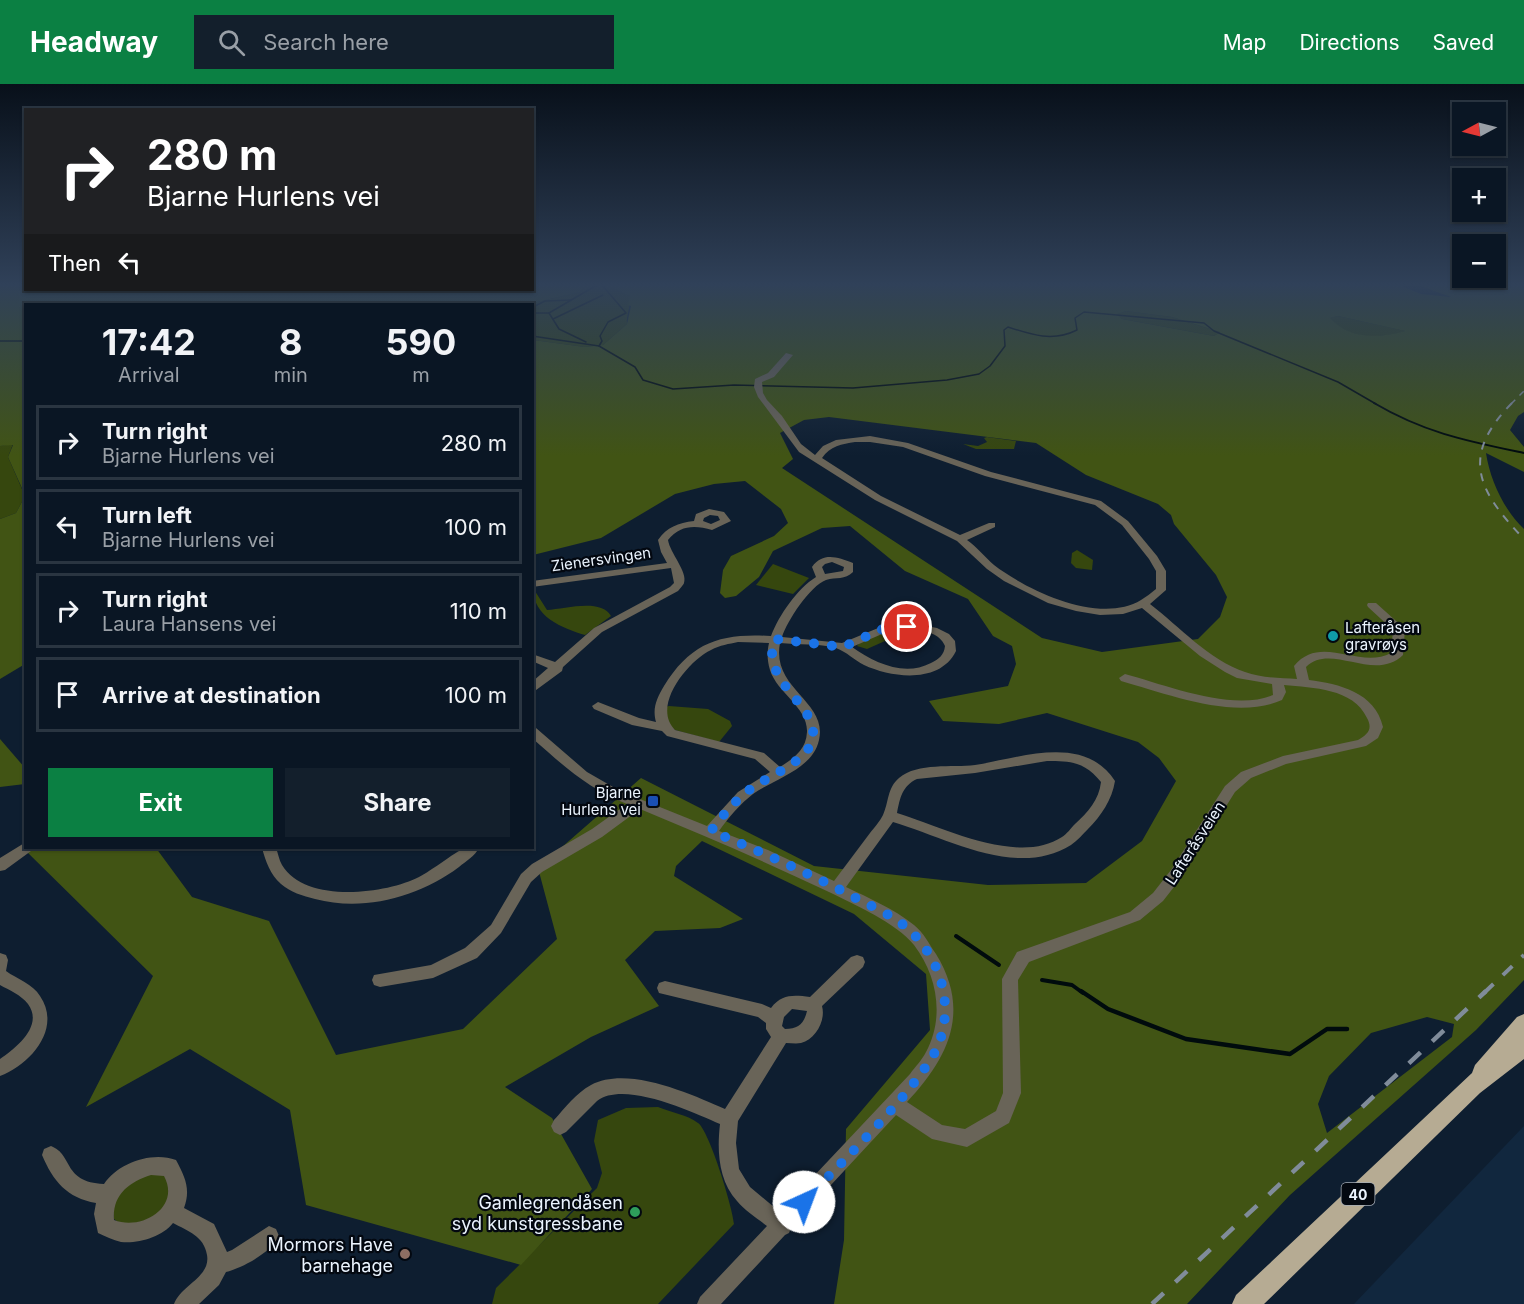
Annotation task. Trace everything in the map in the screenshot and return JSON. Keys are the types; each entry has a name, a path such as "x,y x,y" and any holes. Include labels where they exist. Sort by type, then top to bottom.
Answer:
{"main road":[{"name":"40","path":"1472,1086 1524,1023"},
{"name":"40","path":"1245,1304 1472,1086 1524,1046"}],"street":[{"path":"789,354 771,375 758,381 764,404 780,419 793,443 817,459 870,494 960,539 990,566 1040,597 1092,610 1110,611 1145,605 1161,590 1161,571 1125,523 1098,503 988,474 886,441 848,440 832,446 817,459"},
{"path":"534,687 598,630 674,589 679,570 665,551 663,540 666,534 677,527 698,523"},
{"path":"960,539 992,525"},
{"name":"Zienersvingen","path":"534,584 674,565"},
{"path":"711,831 723,814 748,791 801,758 809,749 814,729 809,716 776,672 771,647 779,627 801,596 822,578"},
{"name":"Lafteråsveien","path":"895,1104 938,1133 967,1138 1003,1117 1012,1094 1010,979 1023,957 1135,916 1158,897 1176,874 1230,789 1246,775 1264,766 1362,742 1373,736 1377,727 1376,720 1362,703 1327,685 1257,679 1230,669 1145,605"},
{"path":"1302,682 1300,666 1311,657 1331,656 1375,663 1388,661 1397,655 1401,636 1399,629 1372,605"},
{"path":"664,727 660,716 663,699 678,672 702,650 734,638 775,639 843,647 879,667 914,672 947,660 952,650 951,644 942,634 928,629 907,627 876,631 843,647"},
{"path":"534,658 558,668"},
{"path":"1125,678 1190,695 1252,705 1268,703 1278,697 1280,692 1277,681"},
{"path":"598,706 636,722 664,727 683,738 759,756 778,772"},
{"path":"534,733 582,775 636,805 711,831 837,888 897,920 908,929 929,955 944,988 945,1020 932,1058 895,1104 707,1304"},
{"path":"837,888 890,816 899,786 906,779 925,774 976,769 1032,758 1056,757 1092,765 1099,769 1108,781 1105,798 1084,825 1068,840 1039,852 1005,852 982,847 890,816"},
{"path":"380,980 433,971 471,953 496,929 526,878 537,868 597,833 636,805"},
{"path":"0,866 24,848"},
{"path":"269,849 270,860 299,889 324,896 366,898 406,889 436,875 471,849"},
{"path":"0,960 0,967"},
{"path":"665,988 762,1011 778,1027 799,1036 812,1025 813,1004 857,962"},
{"path":"0,976 27,993 36,1002 40,1023 37,1034 24,1052 0,1068"},
{"path":"782,1226 743,1194 730,1171 727,1143 729,1119 778,1027 778,1009 790,1002 813,1004"},
{"path":"560,1126 598,1089 613,1088 651,1090 729,1119"},
{"path":"51,1155 71,1186 93,1194 108,1194"},
{"path":"151,1166 169,1167 177,1176 180,1192 174,1213 151,1227 135,1233 116,1234 105,1226 102,1209 108,1194 120,1179 136,1170 151,1166"},
{"path":"174,1213 207,1231 216,1248 219,1264 212,1278 184,1304"},
{"path":"219,1264 237,1259 269,1236"}],"shaded area":[{"path":"1524,1126 1524,1304 1354,1304"}],"green space":[{"path":"0,342 24,342 24,493 8,457 13,445 0,446"},
{"path":"534,342 585,347 603,345 607,342 1524,342 1524,412 1518,416 1510,430 1524,447 1524,472 1486,453 1499,494 1510,513 1524,529 1524,980 1476,1030 1290,1195 1187,1304 834,1304 844,1240 846,1129 930,1030 926,974 854,914 702,841 676,866 674,876 743,919 720,928 655,931 625,960 659,1006 591,1037 505,1087 552,1118 592,1189 521,1265 306,1205 290,1110 190,1049 86,1107 153,976 27,852 36,849 157,849 192,897 269,921 336,1055 463,1029 557,939 538,868 641,778 814,866 988,885 1086,883 1142,841 1176,781 1159,758 1138,742 1047,713 999,724 943,721 929,701 1008,686 1016,664 1012,646 993,636 968,599 905,571 850,526 822,528 773,551 759,577 736,596 725,598 720,593 723,570 731,556 774,536 788,523 781,509 745,481 714,484 675,494 601,538 534,555","holes":["829,417 1036,443 1086,475 1158,504 1171,515 1174,524 1216,575 1227,597 1220,617 1198,639 1102,652 1042,638 782,468 793,459 780,433 804,420","1427,1017 1454,1024 1452,1037 1327,1133 1318,1104 1329,1076 1371,1033"]},
{"path":"547,342 607,342 603,345 585,347"},
{"path":"984,438 1016,441 1014,449 976,449 963,444 978,446 987,442"},
{"path":"13,444 8,457 24,498 16,513 0,519 0,446"},
{"path":"24,498 24,665 0,679 0,519 16,513"},
{"path":"1077,550 1093,560 1092,570 1076,568 1071,563 1072,553"},
{"path":"773,564 809,578 793,594 756,585"},
{"path":"534,590 547,610 591,606 599,607 611,616 585,635 558,625 543,614 534,598"},
{"path":"907,629 928,633 885,641 867,649 857,646 860,642 890,630"},
{"path":"665,707 708,709 730,721 732,726 719,742 675,730 669,725"},
{"path":"0,739 24,767 24,784 0,787"},
{"path":"658,1107 689,1118 703,1129 720,1170 734,1224 658,1304 492,1304 496,1288 597,1188 602,1173 594,1141 598,1120 626,1108"},
{"path":"155,1173 169,1177 171,1199 153,1219 123,1226 114,1219 113,1209 118,1193 130,1183"}],"waterway":[{"path":"572,342 599,346"},
{"path":"599,346 601,342"},
{"path":"599,346 635,367 643,380 673,389 734,385 853,388 947,380 979,374 990,366 1005,346 1005,342"},
{"path":"1241,342 1338,382 1376,404"},
{"path":"1374,403 1429,429 1465,440 1524,453"},
{"path":"956,936 999,965"},
{"path":"1042,980 1072,985 1083,993"},
{"path":"1081,991 1108,1009 1186,1039 1290,1054 1327,1029 1347,1029"}],"railway":[{"path":"1512,403 1524,391"},
{"path":"1512,403 1485,440 1481,456 1481,472 1495,505 1524,539"},
{"path":"1484,993 1524,955"},
{"path":"1152,1304 1486,991"}],"place":[{"name":"Lafteråsen gravrøys","path":"1333,636"},
{"name":"Bjarne Hurlens vei","path":"653,801"},
{"name":"Gamlegrendåsen syd kunstgressbane","path":"635,1212"},
{"name":"Mormors Have barnehage","path":"405,1254"}],"route":[{"path":"804,1202 916,1080 932,1058 945,1020 944,988 938,970 920,940 897,920 820,880 711,831 723,814 748,791 801,758 809,749 813,739 814,729 809,716 784,686 776,672 771,647 775,639 843,647 883,629 907,627"}]}
